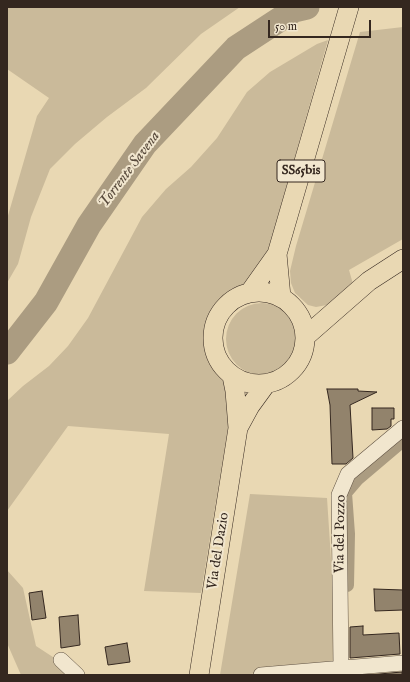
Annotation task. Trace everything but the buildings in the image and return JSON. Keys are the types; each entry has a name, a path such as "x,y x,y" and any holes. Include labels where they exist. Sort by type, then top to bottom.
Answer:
{"main road":[{"name":"SS65bis","path":"250,292 277,254 324,87 349,7"},
{"name":"SS65bis","path":"277,254 281,297"},
{"path":"305,337 369,281 403,259"},
{"name":"Via del Dazio","path":"250,292 266,292 281,297 296,310 303,323 305,337 304,348 295,368 277,381 266,384 248,384 232,376 222,367 215,356 212,342 213,329 218,316 226,305 237,297 250,292"},
{"path":"296,310 312,312 340,305"},
{"name":"Via del Dazio","path":"199,675 238,428 235,391 232,376"},
{"name":"Via del Dazio","path":"238,428 250,406 266,384"}],"street":[{"name":"Via del Pozzo","path":"341,667 339,495 348,474 403,428"},
{"path":"61,660 77,675"},
{"path":"261,675 341,667 403,663"}],"shaded area":[{"path":"7,7 240,7 201,34 146,88 107,117 75,144 50,169 31,217 18,264 7,283 7,219 37,116 49,98 7,69"},
{"path":"403,27 403,239 349,270 353,284 344,293 327,305 316,307 308,305 295,293 291,283 290,271 296,246 360,32"},
{"path":"328,40 266,259 244,288 224,299 217,308 208,329 206,341 209,359 228,389 231,409 201,593 144,591 169,434 68,426 7,511 7,401 23,386 49,366 68,346 88,318 142,217 166,189 191,167 217,138 247,92 270,72 317,44"},
{"path":"262,303 276,306 288,313 295,325 298,339 295,353 288,365 276,372 262,375 248,372 236,365 229,353 226,339 229,325 236,313 248,306"},
{"path":"250,494 327,498 338,666 238,675 220,675"},
{"path":"7,570 23,588 36,646 59,661 67,675 21,675 7,643"}],"waterway":[{"name":"Torrente Savena","path":"7,352 46,302 89,225 145,144 236,48 294,10 307,7"},
{"path":"347,585 348,534 345,493 357,479 403,440"}]}
